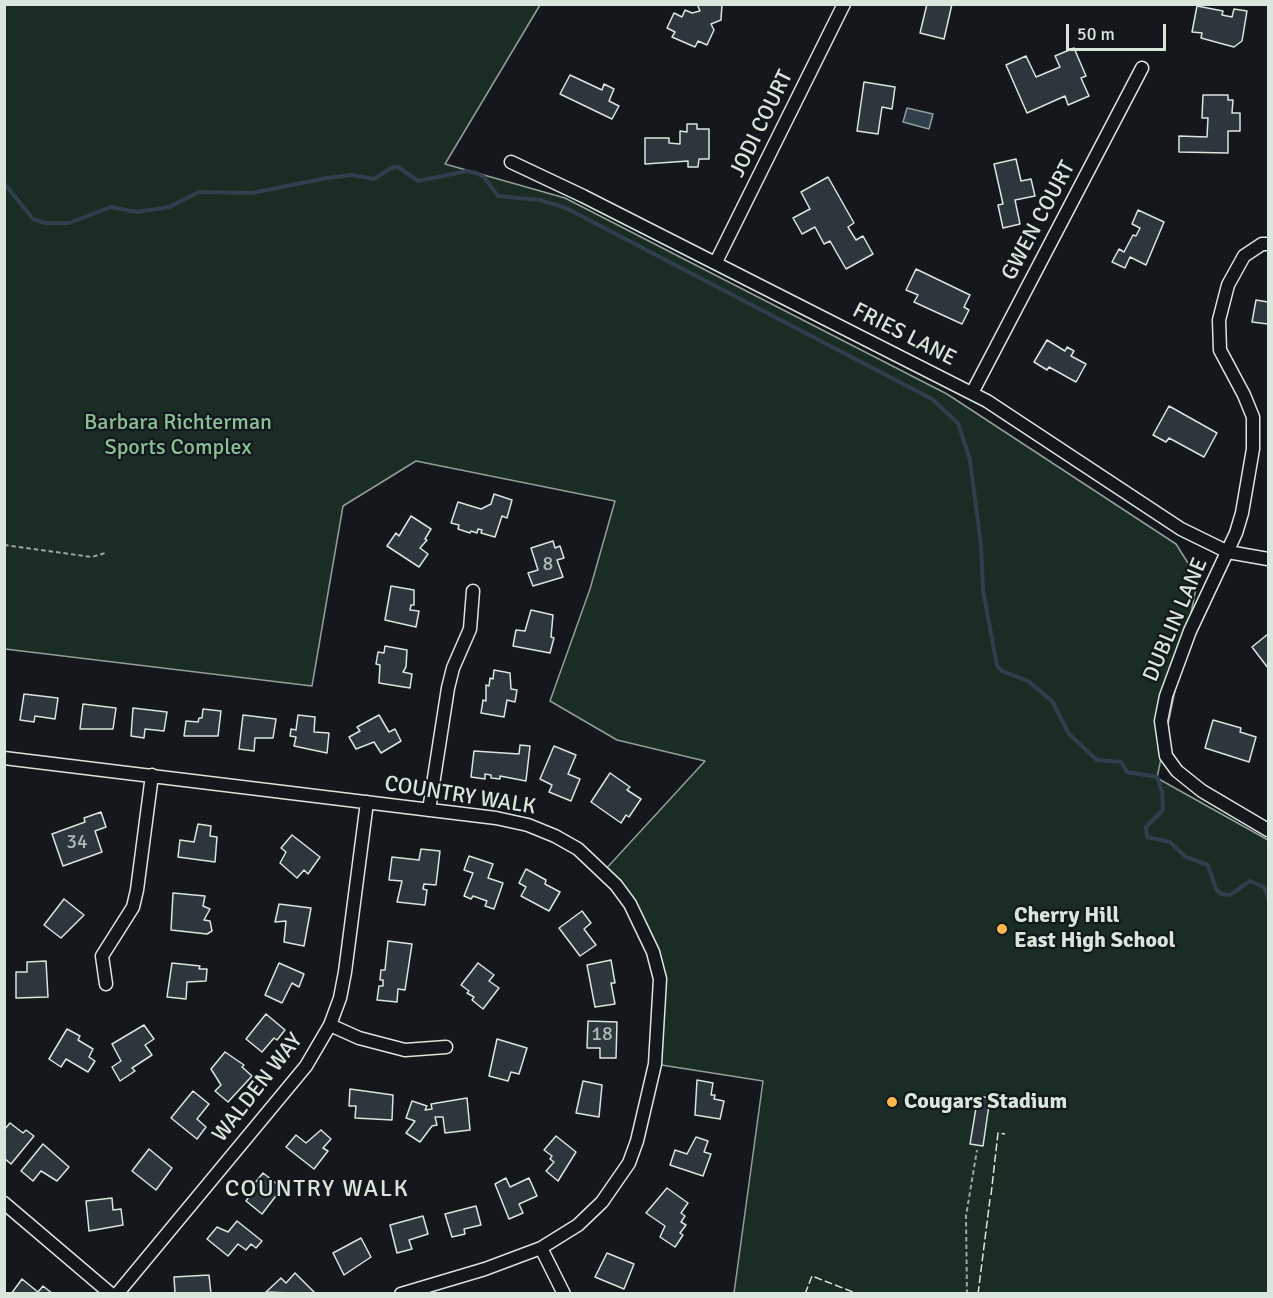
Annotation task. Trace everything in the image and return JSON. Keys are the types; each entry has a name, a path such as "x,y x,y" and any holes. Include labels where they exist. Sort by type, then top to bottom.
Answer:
{"street":[{"name":"JODI COURT","path":"716,262 844,4"},
{"name":"GWEN COURT","path":"972,393 1142,68"},
{"name":"FRIES LANE","path":"511,162 716,262 972,393 1181,529 1228,552 1269,559"},
{"name":"DUBLIN LANE","path":"1269,244 1262,243 1244,256 1227,285 1219,320 1220,350 1244,394 1253,417 1253,449 1242,513 1228,552 1190,631 1166,696 1161,721 1166,756 1177,771 1202,791 1269,830"},
{"path":"429,810 448,688 453,668 470,629 473,591"},
{"name":"COUNTRY WALK","path":"4,758 367,802 528,825 578,849 604,871 630,904 653,952 660,979 655,1064 637,1141 629,1163 602,1202 578,1224 541,1248 485,1269 401,1293"},
{"path":"106,984 102,956 133,907 152,776"},
{"name":"WALDEN WAY","path":"117,1293 306,1066 330,1025 340,998 345,972 367,802"},
{"path":"330,1025 359,1038 405,1050 446,1047"},
{"path":"4,1203 111,1293"},
{"path":"541,1248 564,1293"}],"path":[{"path":"4,545 92,557 105,553"},
{"path":"967,1293 966,1216 977,1150"}],"green space":[{"name":"Barbara Richterman Sports Complex","path":"5,5 540,5 445,164 565,198 947,394 1176,544 1198,579 1157,778 1268,840 1268,1293 734,1293 763,1081 655,1064 660,979 653,952 604,871 705,761 617,740 550,701 590,589 615,501 416,461 343,506 312,686 5,649"}],"water":[{"path":"907,108 933,114 929,129 903,122"}],"building":[{"path":"697,4 722,4 721,20 711,24 714,30 707,45 698,41 695,47 672,37 675,32 667,28 674,13 682,17 685,10 692,13 700,11"},
{"path":"927,4 952,4 944,39 920,33"},
{"path":"1197,6 1223,11 1222,15 1232,17 1234,9 1247,11 1242,41 1234,47 1201,38 1202,33 1192,32"},
{"path":"1074,48 1086,76 1081,78 1089,96 1068,105 1065,96 1027,113 1006,65 1026,56 1036,77 1060,67 1055,56"},
{"path":"570,75 602,90 604,84 614,89 609,101 619,106 612,119 560,94"},
{"path":"864,82 895,87 892,109 882,107 878,134 857,131"},
{"path":"1203,95 1228,95 1228,100 1233,100 1232,113 1240,113 1240,131 1228,131 1228,153 1179,152 1179,136 1207,137 1208,118 1202,118"},
{"path":"687,124 697,124 697,129 709,129 709,159 699,159 698,167 688,167 688,161 645,164 645,138 669,138 669,143 680,144 680,131 687,132"},
{"path":"1016,159 1021,181 1031,179 1035,196 1015,200 1020,224 1003,228 998,205 1003,204 994,164"},
{"path":"828,177 854,223 848,227 856,240 863,236 873,254 846,269 830,241 824,244 815,227 802,234 793,218 810,209 801,192"},
{"path":"1138,210 1164,222 1146,265 1130,257 1125,268 1112,262 1119,249 1124,252 1133,235 1136,236 1140,228 1132,224"},
{"path":"916,269 970,295 964,307 969,310 962,324 914,302 918,295 906,290"},
{"path":"1256,300 1268,302 1268,324 1252,322"},
{"path":"1047,340 1065,351 1067,347 1074,351 1071,356 1086,364 1076,382 1049,367 1047,370 1034,362"},
{"path":"1169,406 1217,433 1204,457 1169,438 1166,442 1153,435"},
{"path":"494,494 512,500 507,518 502,516 495,537 481,533 482,530 478,529 477,533 471,531 470,533 458,529 459,525 451,523 458,502 481,509 491,504"},
{"path":"411,516 431,529 425,539 427,540 420,548 428,554 419,567 387,546 396,533 399,536"},
{"path":"553,541 555,548 560,546 564,558 557,560 563,577 533,586 528,573 538,570 531,548"},
{"path":"391,586 414,590 414,605 411,605 410,610 419,611 416,627 385,620"},
{"path":"531,610 553,615 551,637 554,638 550,653 513,646 516,630 525,631"},
{"path":"1268,634 1268,668 1252,647"},
{"path":"385,646 407,650 406,667 403,672 412,674 410,688 379,683 380,665 376,664 378,652 384,653"},
{"path":"494,670 510,673 511,689 517,690 515,702 507,700 504,717 481,713 483,700 486,701 486,685 489,686 490,678 493,679"},
{"path":"24,694 58,698 55,719 35,716 34,722 20,720"},
{"path":"83,704 116,708 113,729 80,729"},
{"path":"133,708 167,712 164,731 145,729 144,738 131,736"},
{"path":"203,709 221,711 218,736 184,736 186,721 198,722 199,718 202,718"},
{"path":"243,715 276,719 273,738 255,738 254,751 239,749"},
{"path":"298,715 315,717 314,732 329,733 327,753 294,746 296,737 290,736 291,729 296,730"},
{"path":"379,715 389,732 395,729 401,741 381,753 374,742 356,749 349,737 360,731 357,727"},
{"path":"1213,720 1241,728 1240,732 1256,737 1249,762 1205,748"},
{"path":"520,745 530,746 526,781 500,776 500,779 491,778 491,775 485,774 485,779 471,777 474,751 519,754"},
{"path":"554,746 576,755 568,774 580,779 571,801 549,792 552,785 540,779"},
{"path":"610,773 630,787 627,790 641,799 629,817 626,815 621,823 591,802"},
{"path":"101,812 106,827 95,831 102,852 63,866 52,834 85,822 84,818"},
{"path":"198,824 211,826 210,836 217,837 215,862 178,857 180,840 194,842"},
{"path":"292,835 320,857 308,874 304,870 297,878 280,863 286,852 281,848"},
{"path":"421,849 440,851 436,885 424,884 423,889 427,890 425,905 397,902 402,881 389,880 392,857 419,860"},
{"path":"469,856 493,864 488,878 503,883 494,909 485,906 487,901 473,896 471,899 464,896 473,873 464,870"},
{"path":"526,869 546,880 545,884 560,892 549,911 521,896 526,887 519,883"},
{"path":"173,893 205,896 203,906 210,909 204,920 210,921 212,931 207,934 171,930"},
{"path":"64,899 84,915 61,938 44,925"},
{"path":"279,904 311,908 304,946 284,942 286,921 275,922"},
{"path":"582,911 591,923 584,929 596,945 580,956 559,928"},
{"path":"388,941 412,944 405,990 398,989 397,1002 377,1000 379,986 383,986 383,980 380,980 381,970 385,970"},
{"path":"611,960 615,983 611,983 615,1004 595,1007 587,965"},
{"path":"46,961 48,997 16,998 16,972 27,972 27,962"},
{"path":"172,963 207,969 206,981 187,982 186,999 167,997"},
{"path":"279,963 304,974 299,987 292,983 282,1003 265,995"},
{"path":"478,963 494,975 489,981 499,988 483,1009 472,1000 474,997 467,993 469,991 461,985"},
{"path":"266,1014 285,1030 277,1040 274,1038 262,1052 246,1039"},
{"path":"588,1021 617,1022 616,1058 600,1058 600,1048 587,1048"},
{"path":"144,1025 154,1039 145,1045 152,1055 132,1068 135,1071 120,1081 112,1067 121,1061 112,1044"},
{"path":"67,1029 80,1036 78,1040 93,1049 89,1057 95,1061 88,1072 66,1059 61,1067 49,1059"},
{"path":"497,1039 527,1048 519,1074 511,1072 508,1081 489,1076"},
{"path":"225,1052 244,1065 242,1067 252,1076 228,1102 215,1091 221,1085 211,1069"},
{"path":"697,1080 713,1083 711,1095 715,1095 714,1099 724,1101 720,1119 695,1115"},
{"path":"583,1081 602,1085 599,1117 576,1113"},
{"path":"350,1089 393,1095 392,1120 355,1118 356,1106 349,1106"},
{"path":"193,1091 209,1104 197,1119 206,1127 197,1139 171,1118"},
{"path":"978,1096 990,1098 983,1146 970,1144"},
{"path":"467,1098 470,1130 445,1133 443,1117 435,1117 437,1125 432,1126 420,1142 406,1133 415,1121 406,1118 412,1101 427,1106 425,1110 432,1109 431,1104"},
{"path":"10,1123 23,1133 26,1130 34,1136 11,1164 4,1158 4,1130"},
{"path":"321,1130 331,1139 323,1148 328,1151 314,1169 286,1147 296,1135 306,1143"},
{"path":"556,1136 576,1152 558,1181 546,1171 554,1162 550,1159 552,1156 544,1150"},
{"path":"696,1137 708,1141 704,1152 711,1154 703,1176 670,1165 675,1150 687,1154"},
{"path":"43,1144 69,1167 57,1181 41,1171 33,1181 21,1171"},
{"path":"149,1149 172,1168 156,1190 132,1171"},
{"path":"263,1173 282,1188 262,1214 246,1201 257,1186 254,1184"},
{"path":"506,1178 510,1187 529,1178 537,1196 519,1204 523,1213 509,1219 495,1184"},
{"path":"667,1188 688,1203 681,1213 685,1216 681,1222 686,1225 675,1247 660,1237 665,1226 646,1213"},
{"path":"112,1198 113,1210 121,1209 123,1225 89,1231 86,1201"},
{"path":"476,1206 481,1225 464,1229 465,1234 452,1237 445,1214"},
{"path":"423,1216 428,1234 409,1240 412,1249 397,1253 390,1225"},
{"path":"237,1221 262,1241 256,1248 251,1244 246,1250 238,1244 228,1256 207,1239 217,1227 228,1232"},
{"path":"361,1238 371,1257 344,1275 333,1253"},
{"path":"607,1253 634,1264 624,1289 595,1277"},
{"path":"295,1273 316,1294 266,1292 281,1278 286,1283"},
{"path":"209,1275 211,1294 175,1293 174,1277"},
{"path":"22,1279 38,1292 43,1286 53,1294 11,1294"}],"waterway":[{"path":"4,183 33,219 45,223 69,223 111,207 137,212 169,207 199,192 252,193 352,175 374,179 391,168 398,167 418,181 467,171 476,173 484,177 498,196 540,200 566,208 932,399 958,423 970,460 981,545 983,590 997,666 1002,671 1028,681 1052,701 1069,734 1097,760 1121,762 1127,772 1157,777 1162,791 1163,810 1146,827 1147,837 1170,842 1186,857 1208,865 1216,889 1221,894 1230,895 1250,881 1264,887 1268,897"}],"fence":[{"path":"991,1195 998,1133 1005,1134"},
{"path":"978,1294 990,1199"},
{"path":"805,1294 812,1276 858,1294"}],"place":[{"name":"Cherry Hill East High School","path":"1002,929"},
{"name":"Cougars Stadium","path":"892,1102"}],"district":[{"name":"COUNTRY WALK","path":"317,1190"}]}
